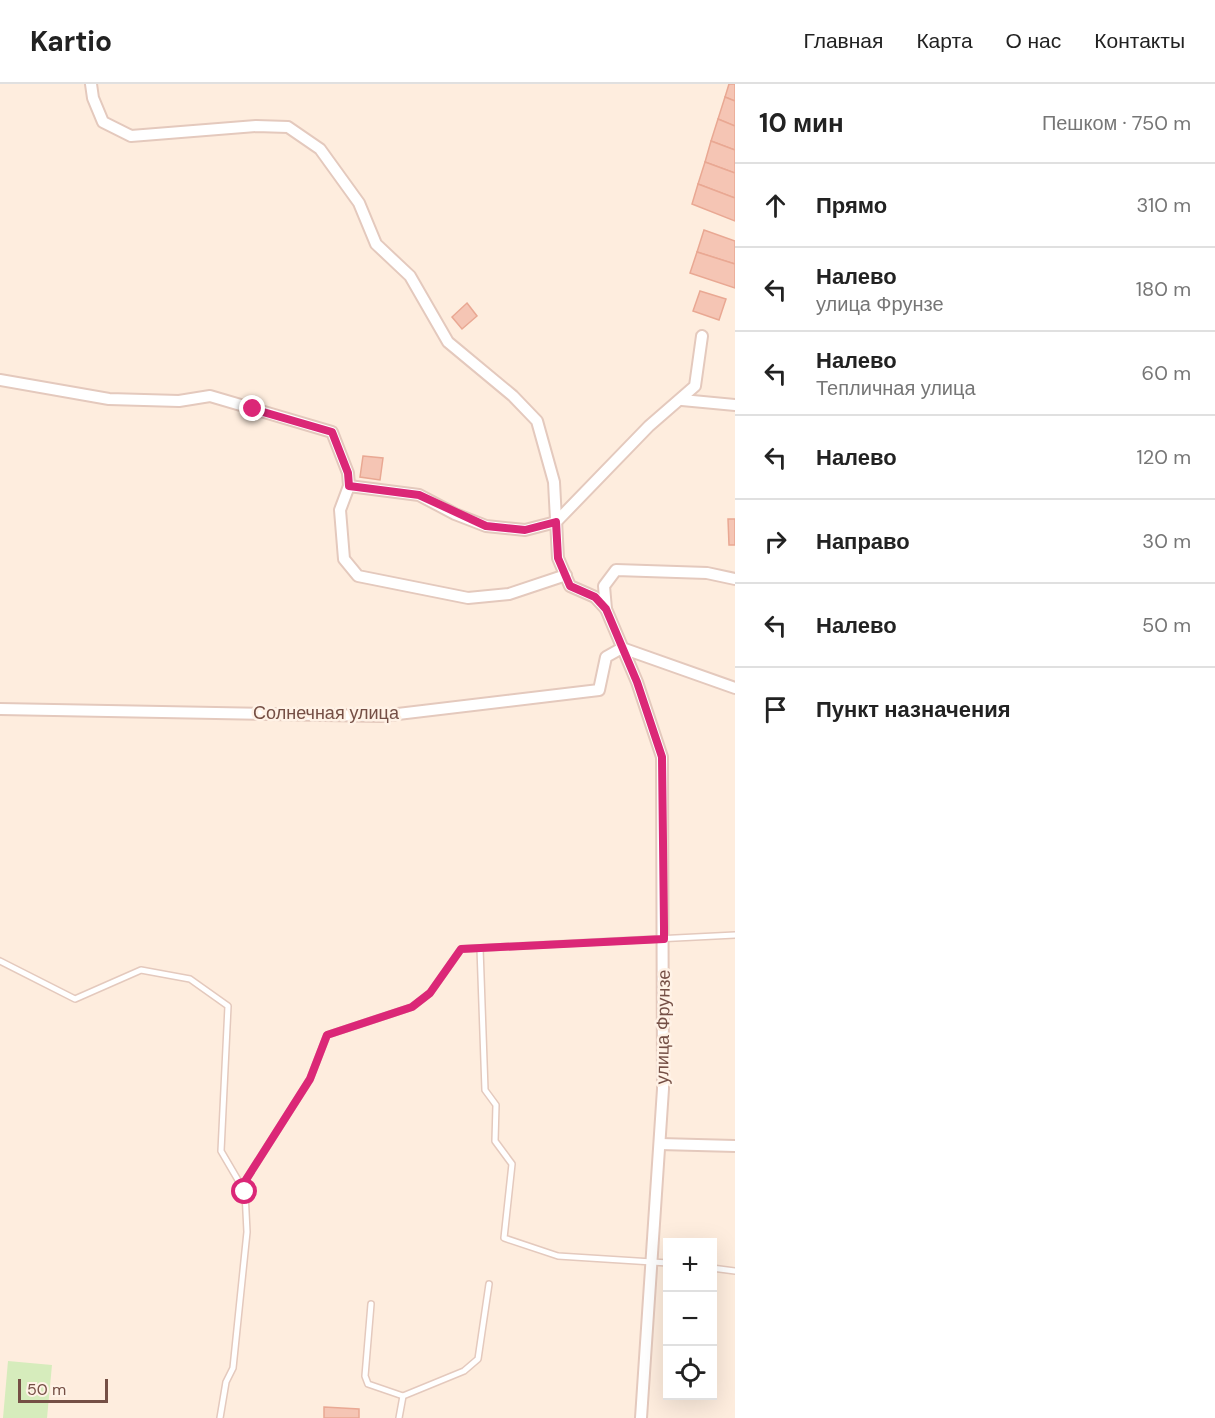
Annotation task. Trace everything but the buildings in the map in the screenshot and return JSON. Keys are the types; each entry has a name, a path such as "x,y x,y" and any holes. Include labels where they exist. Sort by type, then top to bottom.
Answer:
{"street":[{"path":"91,84 93,98 103,122 131,136 256,126 288,127 320,149 359,203 376,244 410,276 448,342 513,396 537,420 554,482 558,558 570,586 595,597 606,609"},
{"path":"349,486 419,495 486,526 525,530 556,522 649,426 682,400 695,386 702,336"},
{"path":"0,380 109,399 179,401 210,396 332,432 348,473 349,486 340,510 344,559 358,576 468,598 509,594 566,575"},
{"path":"682,400 735,405"},
{"path":"606,609 604,586 616,570 706,573 735,579"},
{"name":"улица Фрунзе","path":"606,609 637,682 662,757 664,939 660,1144 641,1418"},
{"path":"622,648 735,688"},
{"name":"Солнечная улица","path":"0,709 381,716 598,690 606,657 622,648"},
{"path":"660,1144 735,1146"}],"lane":[{"path":"242,1186 310,1079 327,1035 412,1007 430,993 461,949 735,935"},
{"path":"480,948 485,1090 496,1105 495,1141 512,1164 504,1238 558,1256 663,1262"},
{"path":"0,961 75,999 141,970 190,979 228,1006 222,1151 245,1192 247,1232 233,1368 226,1382 220,1418"},
{"path":"717,1268 735,1270"},
{"path":"371,1304 365,1376 368,1384 403,1396 464,1371 478,1359 489,1284"},
{"path":"399,1418 403,1396"}],"green space":[{"path":"8,1361 52,1365 47,1418 3,1418"}],"route":[{"path":"245,1192 242,1186 310,1079 327,1035 412,1007 430,993 461,949 664,939 662,757 637,682 606,609 595,597 570,586 558,558 556,522 525,530 486,526 455,514 419,495 349,486 348,473 332,432 253,409"}]}
